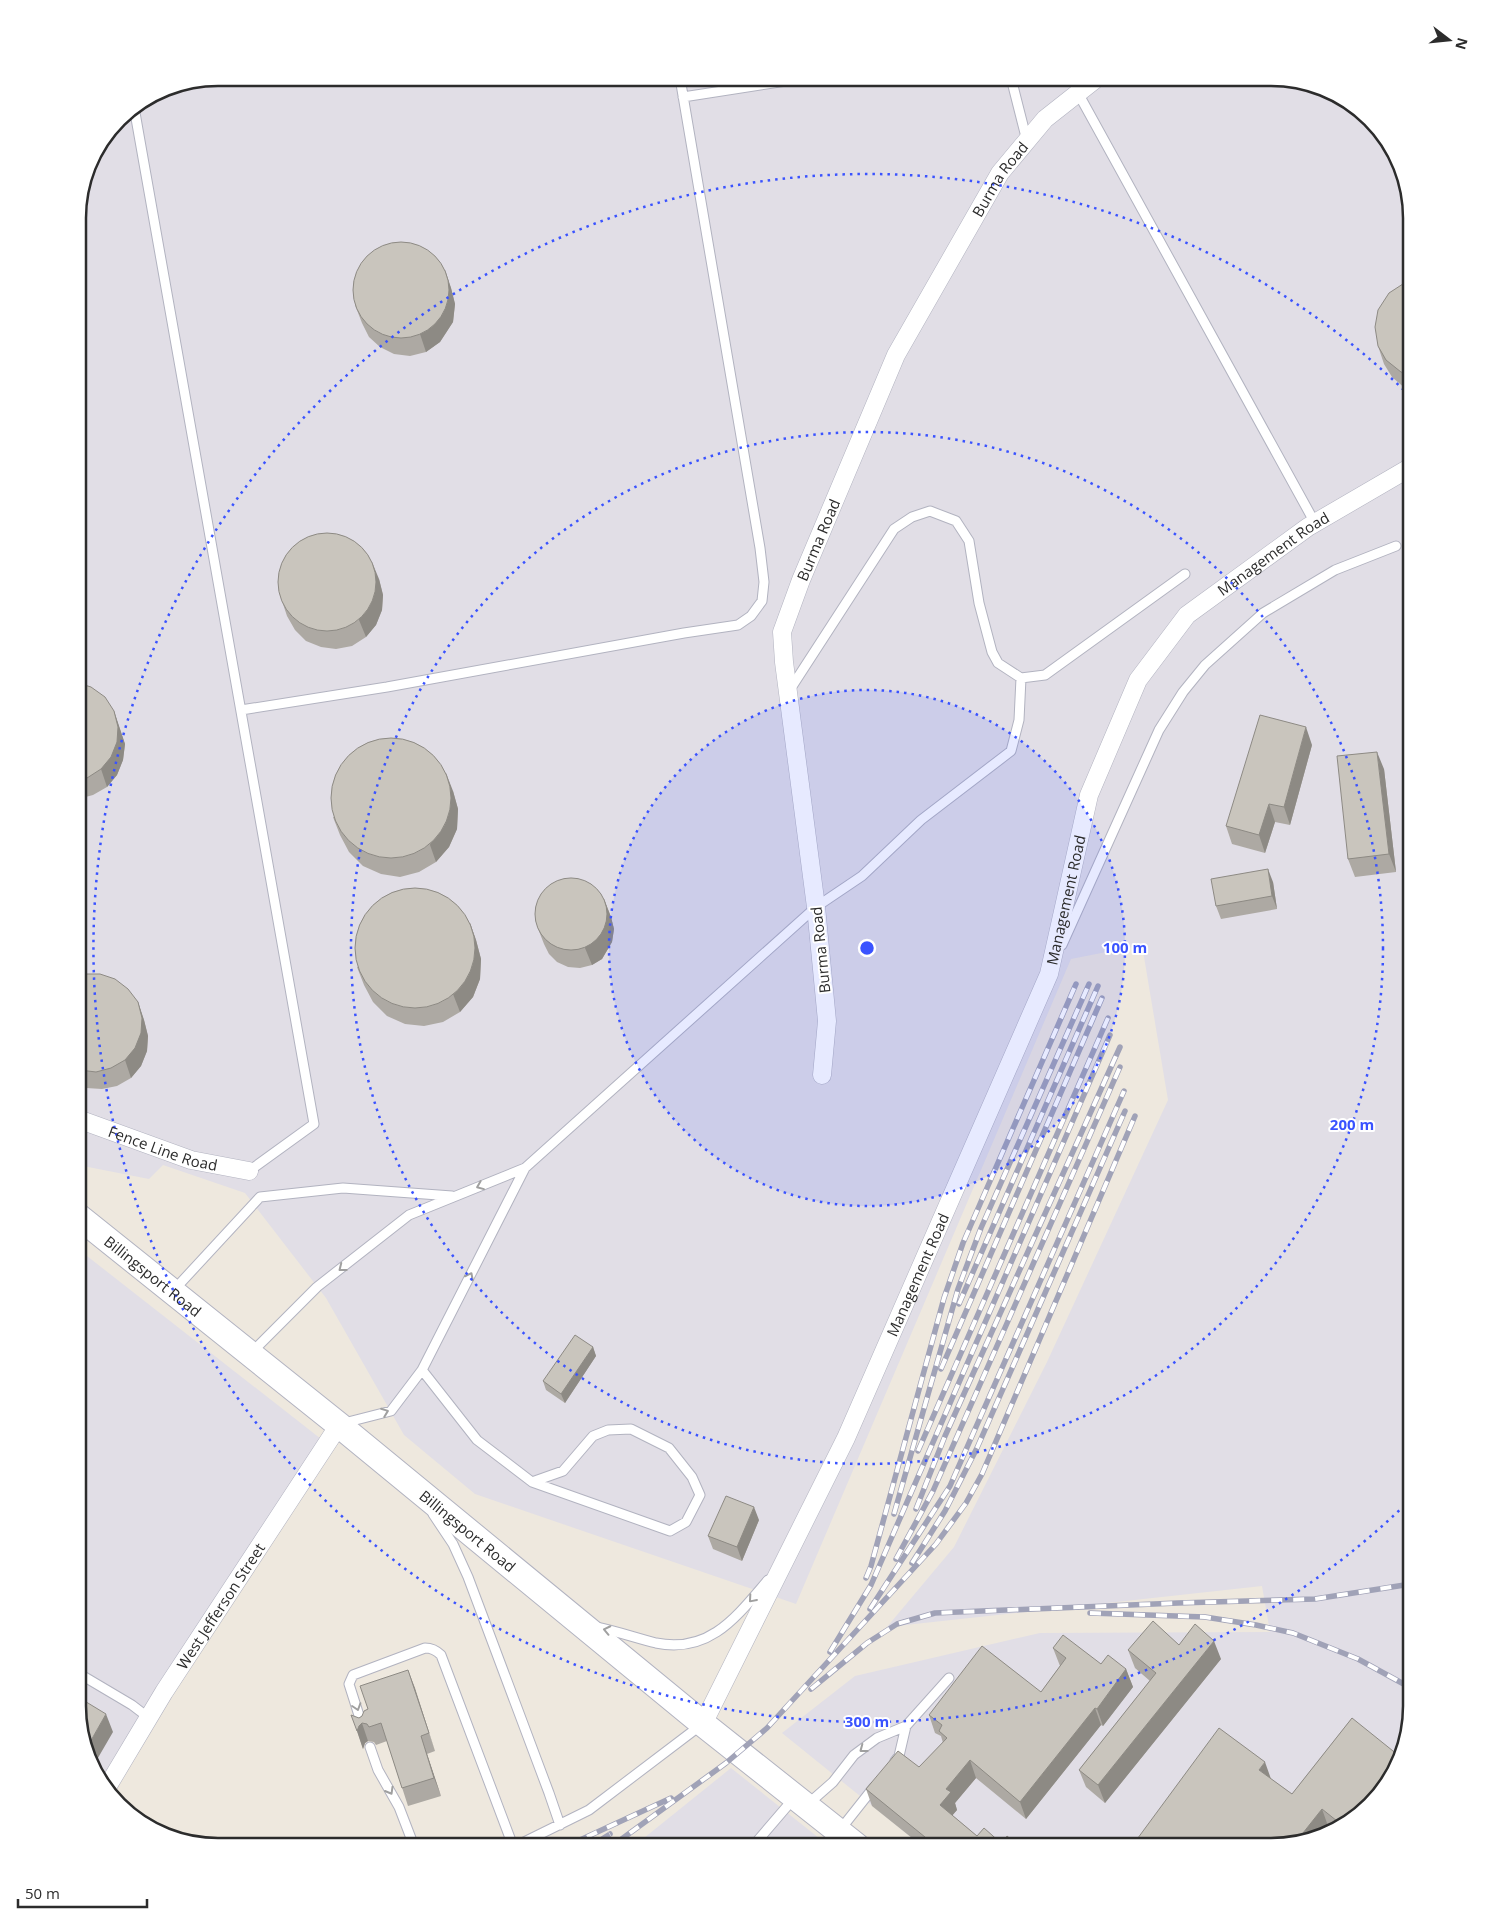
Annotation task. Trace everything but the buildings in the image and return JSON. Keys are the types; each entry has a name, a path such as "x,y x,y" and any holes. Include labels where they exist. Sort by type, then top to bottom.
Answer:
{"street":[{"name":"Burma Road","path":"822,1075 827,1021 816,907 788,693 782,632 801,580 896,355 1000,173 1045,119 1085,87"},
{"name":"Management Road","path":"703,1724 846,1438 1049,974 1089,795 1138,680 1187,615 1315,523 1403,472"},
{"name":"Fence Line Road","path":"86,1122 191,1160 250,1171"},
{"name":"Billingsport Road","path":"86,1223 338,1425 703,1724 847,1838"},
{"name":"West Jefferson Street","path":"110,1782 149,1718 338,1425"}],"lane":[{"path":"241,710 387,687 684,633 738,625 751,616 762,601 764,582 760,548 681,86"},
{"path":"683,97 751,87"},
{"path":"1013,87 1027,142"},
{"path":"1078,93 1315,523"},
{"path":"135,115 314,1124 250,1171"},
{"path":"788,693 894,529 912,517 930,511 956,521 969,541 979,603 992,652 998,663 1021,678 1045,675 1185,574"},
{"path":"1049,974 1159,730 1183,692 1204,665 1263,613 1335,570 1396,546"},
{"path":"250,1354 317,1287 409,1215 525,1168 816,907 862,876 921,820 1011,751 1019,720 1021,678"},
{"path":"338,1425 391,1411 422,1370 525,1168"},
{"path":"171,1292 260,1197 343,1188 455,1196"},
{"path":"422,1370 477,1440 532,1482 670,1531 686,1522 700,1494 692,1477 669,1448 631,1429 608,1430 593,1436 563,1470 532,1482"},
{"path":"418,1491 453,1544 468,1577 560,1825"},
{"path":"582,1625 632,1635 656,1643 680,1645 698,1642 715,1634 733,1621 783,1562"},
{"path":"364,1730 349,1684 353,1675 425,1648 432,1648 441,1655 511,1838"},
{"path":"761,1838 800,1801 833,1782 854,1755 877,1738 906,1726 949,1678"},
{"path":"86,1679 132,1705 149,1718"},
{"path":"532,1838 589,1810 703,1724"},
{"path":"887,1771 899,1756 906,1726"},
{"path":"370,1747 378,1770 400,1807 411,1838"},
{"path":"849,1838 881,1779"}],"shaded area":[{"path":"218,86 1280,87 1313,93 1337,104 1351,113 1376,138 1396,176 1402,201 1403,218 1403,1706 1398,1740 1389,1764 1381,1779 1358,1805 1344,1816 1321,1828 1288,1837 912,1838 782,1733 855,1676 1040,1633 1270,1632 1262,1586 887,1627 954,1547 1047,1362 1168,1100 1142,945 1071,959 796,1604 475,1494 404,1435 326,1298 245,1193 163,1165 149,1179 86,1167 87,201 96,168 104,152 113,138 138,113 168,96 201,87"},
{"path":"86,1255 330,1446 106,1776 93,1748 87,1723 86,1706"},
{"path":"731,1768 819,1838 644,1838"}],"railway":[{"path":"866,1578 871,1566 944,1298 963,1243 1076,984"},
{"path":"894,1514 958,1289 981,1228 1089,984"},
{"path":"959,1304 1098,986"},
{"path":"941,1369 1102,998"},
{"path":"918,1451 1108,1018"},
{"path":"830,1652 871,1585 1110,1035"},
{"path":"916,1509 945,1436 1120,1047"},
{"path":"896,1559 933,1491 1120,1067"},
{"path":"870,1609 950,1486 1124,1091"},
{"path":"912,1563 945,1511 977,1448 1125,1111"},
{"path":"623,1838 726,1763 767,1728 936,1544 966,1503 982,1474 1135,1116"},
{"path":"811,1689 867,1643 897,1624 935,1613 1315,1599 1403,1585"},
{"path":"1090,1613 1205,1617 1293,1633 1358,1659 1403,1684"},
{"path":"584,1838 671,1798"},
{"path":"604,1838 610,1834"}]}
